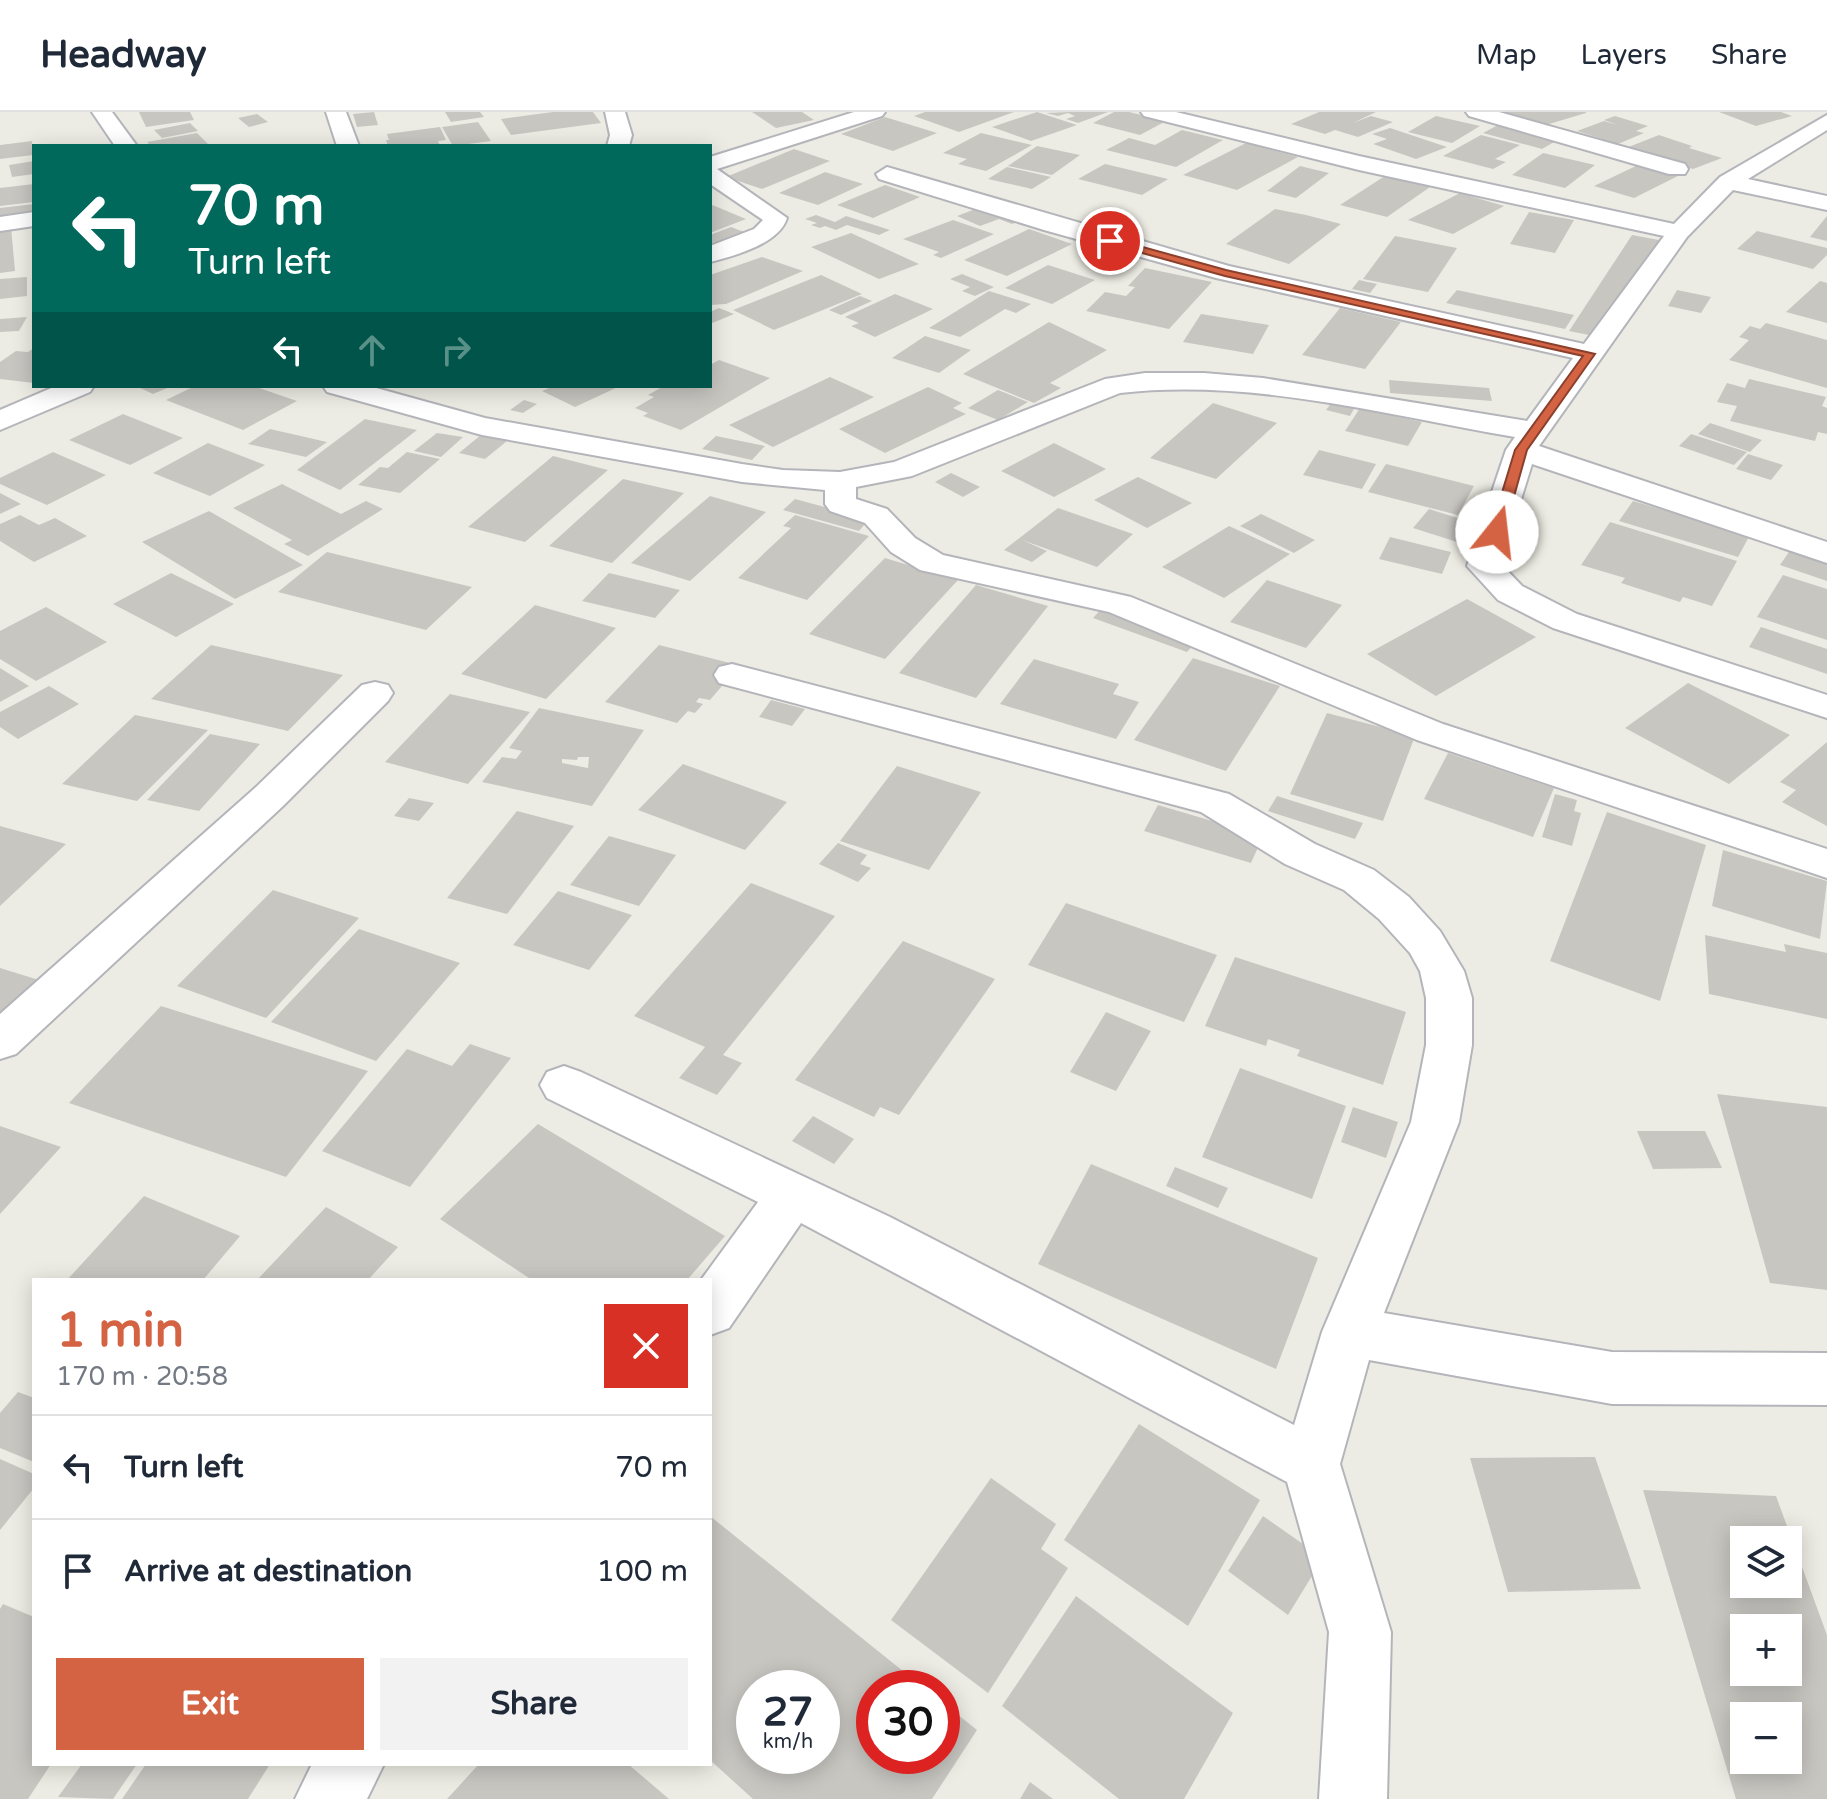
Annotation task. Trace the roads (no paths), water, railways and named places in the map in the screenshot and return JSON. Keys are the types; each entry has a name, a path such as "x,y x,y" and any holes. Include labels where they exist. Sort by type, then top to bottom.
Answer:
{"street":[{"path":"102,112 125,144"},
{"path":"336,112 347,144"},
{"path":"615,112 621,135 619,144"},
{"path":"712,163 875,112"},
{"path":"1151,112 1359,163 1679,232"},
{"path":"1476,112 1677,169"},
{"path":"1827,121 1728,182 1679,232 1527,440 1484,566 1510,593 1565,621 1827,707"},
{"path":"887,174 1052,225 1225,273 1590,354"},
{"path":"712,175 775,218 762,234 712,254"},
{"path":"1728,182 1827,203"},
{"path":"0,224 32,219"},
{"path":"344,388 482,426 742,473 783,479 840,481 901,470 1115,385 1145,380 1196,379 1278,388 1527,440 1827,553"},
{"path":"0,421 75,388"},
{"path":"840,481 841,504 876,516 903,545 932,563 1119,604 1430,732 1827,864"},
{"path":"732,675 1215,803 1300,854 1359,880 1394,908 1425,942 1442,971 1449,998 1449,1045 1435,1122 1349,1332 1311,1464 1360,1632 1353,1799"},
{"path":"0,1041 269,797 375,693"},
{"path":"564,1085 872,1233 1311,1464"},
{"path":"712,1308 792,1195"},
{"path":"1349,1332 1612,1378 1827,1379"},
{"path":"329,1799 350,1766"}]}
